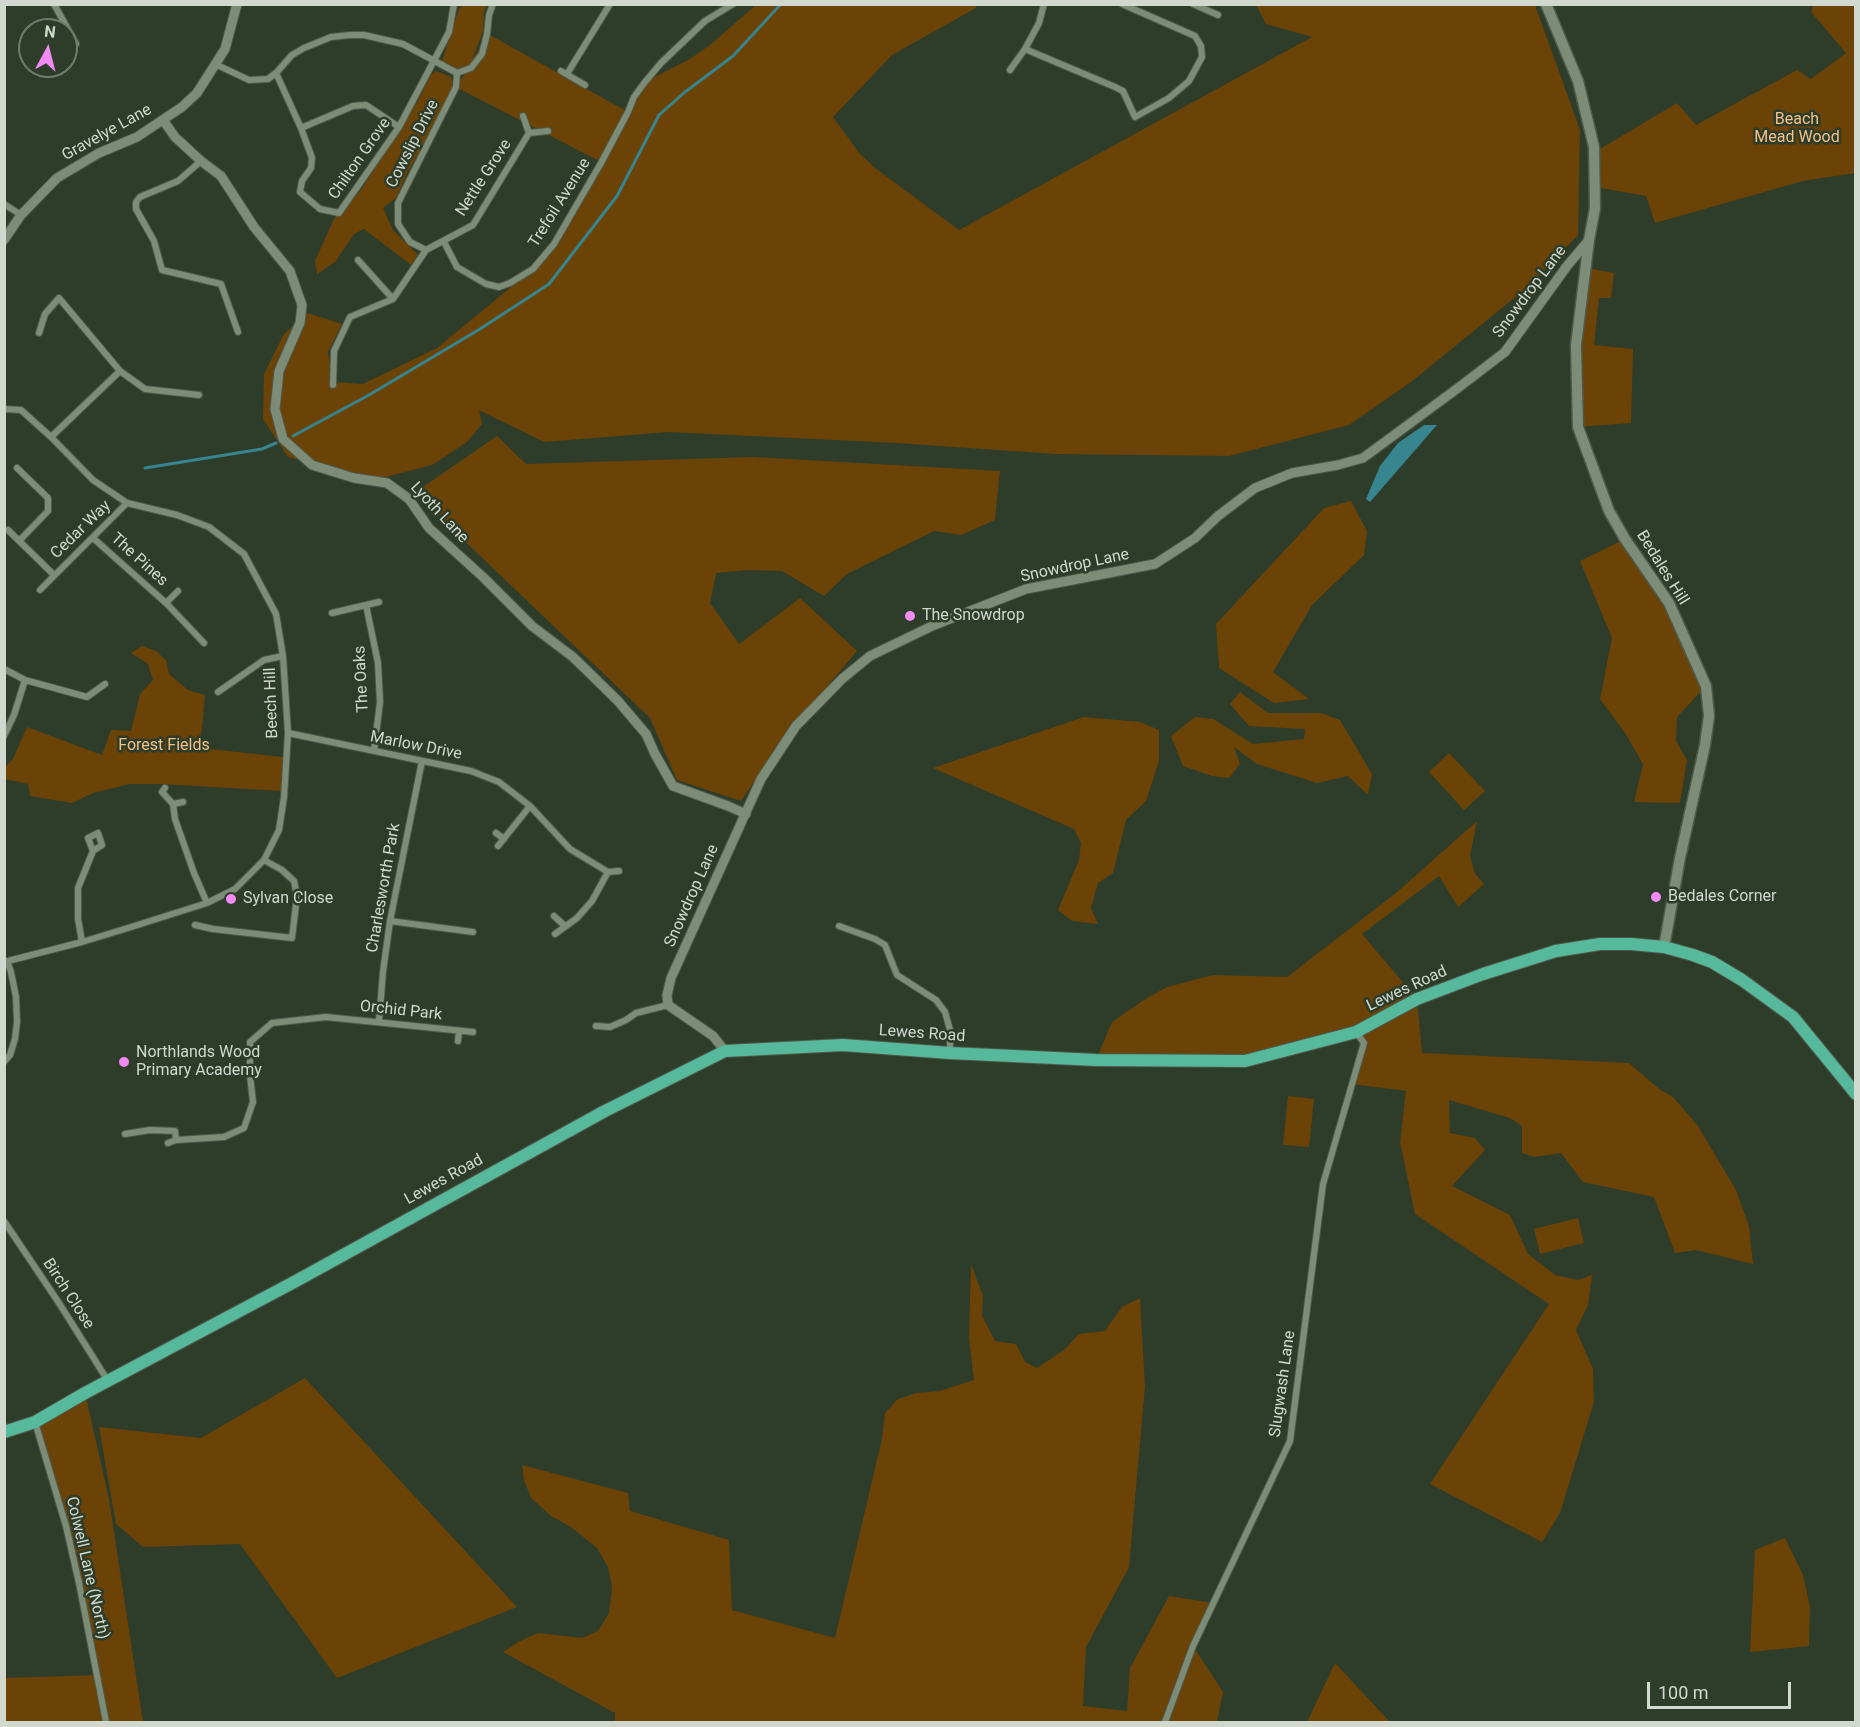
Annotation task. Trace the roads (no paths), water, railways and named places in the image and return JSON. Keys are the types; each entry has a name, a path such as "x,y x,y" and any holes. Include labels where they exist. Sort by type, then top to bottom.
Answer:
{"highway":[{"name":"Lewes Road","path":"4,1432 35,1422 605,1111 725,1051 843,1045 1096,1060 1245,1061 1356,1032 1417,999 1483,974 1556,951 1600,944 1664,947 1712,962 1786,1011 1856,1094"}],"main road":[{"name":"Bedales Hill","path":"1546,4 1578,81 1594,147 1595,208 1576,345 1578,427 1609,511 1625,539 1669,603 1706,686 1709,716 1706,745 1680,858 1664,947"}],"street":[{"path":"54,4 62,18"},
{"name":"Gravelye Lane","path":"4,240 19,219 57,178 99,153 137,138 182,107 197,93 225,49 237,4"},
{"name":"Chilton Grove","path":"276,73 312,158 311,168 303,181 300,192 320,208 339,213 399,127 449,32 454,4"},
{"path":"215,64 249,80 268,79 304,48 331,37 350,35 385,39 404,44 457,73 471,68 482,54 493,4"},
{"path":"585,85 564,73 610,4"},
{"name":"Trefoil Avenue","path":"444,242 457,267 486,285 499,287 533,269 554,244 601,163 634,97 661,63 705,21 733,4"},
{"path":"1010,70 1039,23 1044,4"},
{"path":"1025,49 1115,87 1123,92 1135,117 1169,98 1190,81 1202,57 1201,46 1195,36 1122,4"},
{"path":"1193,4 1218,15"},
{"name":"Cowslip Drive","path":"426,250 410,242 398,224 398,203 456,87 457,73"},
{"path":"301,128 353,106 366,105 399,127"},
{"name":"Nettle Grove","path":"523,116 529,133"},
{"name":"Lyoth Lane","path":"163,120 175,137 221,176 254,227 290,271 302,305 300,323 279,371 275,409 283,439 312,465 354,478 387,483 409,499 429,528 532,626 573,657 618,701 646,735 673,786 746,814"},
{"name":"Nettle Grove","path":"529,133 548,131"},
{"name":"Nettle Grove","path":"426,250 473,225 529,133"},
{"path":"201,161 177,181 140,197 136,202 136,209 154,241 162,270 221,284"},
{"path":"4,204 19,219"},
{"name":"Snowdrop Lane","path":"668,1005 667,995 671,978 761,779 796,726 842,679 870,656 932,626 1026,589 1155,564 1195,538 1218,516 1254,488 1292,473 1363,458 1505,352 1567,266 1589,240"},
{"path":"333,385 334,351 350,317 393,299 426,250"},
{"path":"358,260 393,299"},
{"path":"221,284 226,277"},
{"path":"221,284 238,333"},
{"path":"39,333 45,314 59,298 120,370 145,389 199,395"},
{"path":"51,437 120,370"},
{"name":"Beech Hill","path":"4,409 21,410 93,480 127,503 177,515 209,526 244,554 276,614 284,656 288,732 284,797 279,830 264,860 236,889 207,903 82,942 6,962"},
{"path":"17,468 48,498 48,511 19,541"},
{"name":"Cedar Way","path":"40,590 127,503"},
{"name":"Cedar Way","path":"8,530 54,575"},
{"name":"The Pines","path":"93,538 166,603 204,642"},
{"name":"The Pines","path":"166,603 178,591"},
{"path":"332,613 379,602"},
{"name":"The Oaks","path":"366,605 378,663 380,702 374,751"},
{"path":"218,692 264,660 284,656"},
{"path":"4,669 25,680 87,697 105,684"},
{"path":"4,736 14,715 25,680"},
{"name":"Marlow Drive","path":"288,732 471,771 499,782 530,806 570,849 608,872"},
{"name":"Charlesworth Park","path":"379,1021 390,921 422,760"},
{"path":"165,788 162,792 173,804 179,830 207,903"},
{"path":"173,804 183,802"},
{"path":"498,846 530,806"},
{"path":"496,833 504,839"},
{"path":"82,942 78,920 78,888 93,851"},
{"path":"195,925 292,938 297,896 294,881 282,870 264,860"},
{"path":"555,934 577,918 592,901 608,872 619,871"},
{"path":"554,916 565,926"},
{"path":"390,921 473,932"},
{"path":"839,926 885,945 897,975 936,1000 945,1012 950,1030 950,1053"},
{"path":"4,1062 12,1047 17,1022 16,998 11,972 6,962"},
{"path":"596,1026 610,1027 636,1013 668,1005 713,1036 725,1051"},
{"name":"Orchid Park","path":"176,1140 224,1137 244,1128 253,1102 250,1042 272,1023 326,1017 473,1032"},
{"path":"458,1041 459,1031"},
{"name":"Slugwash Lane","path":"1165,1722 1192,1646 1290,1441 1323,1184 1364,1043 1356,1032"},
{"path":"125,1134 150,1130 175,1131 176,1140 168,1143"},
{"name":"Birch Close","path":"4,1221 109,1381"},
{"name":"Colwell Lane (North)","path":"35,1422 66,1526 106,1722"}],"water":[{"path":"1424,425 1437,425 1370,502 1366,499 1380,466 1398,443"}],"waterway":[{"path":"293,436 369,395 480,329 549,284 617,196 659,115 733,56 781,4"},
{"path":"145,468 262,449 276,443"}],"place":[{"name":"The Snowdrop","path":"910,616"},
{"name":"Bedales Corner","path":"1656,897"},
{"name":"Sylvan Close","path":"231,899"},
{"name":"Northlands Wood Primary Academy","path":"124,1062"}],"park label":[{"name":"Beach Mead Wood","path":"1797,129"},
{"name":"Forest Fields","path":"164,746"}]}
